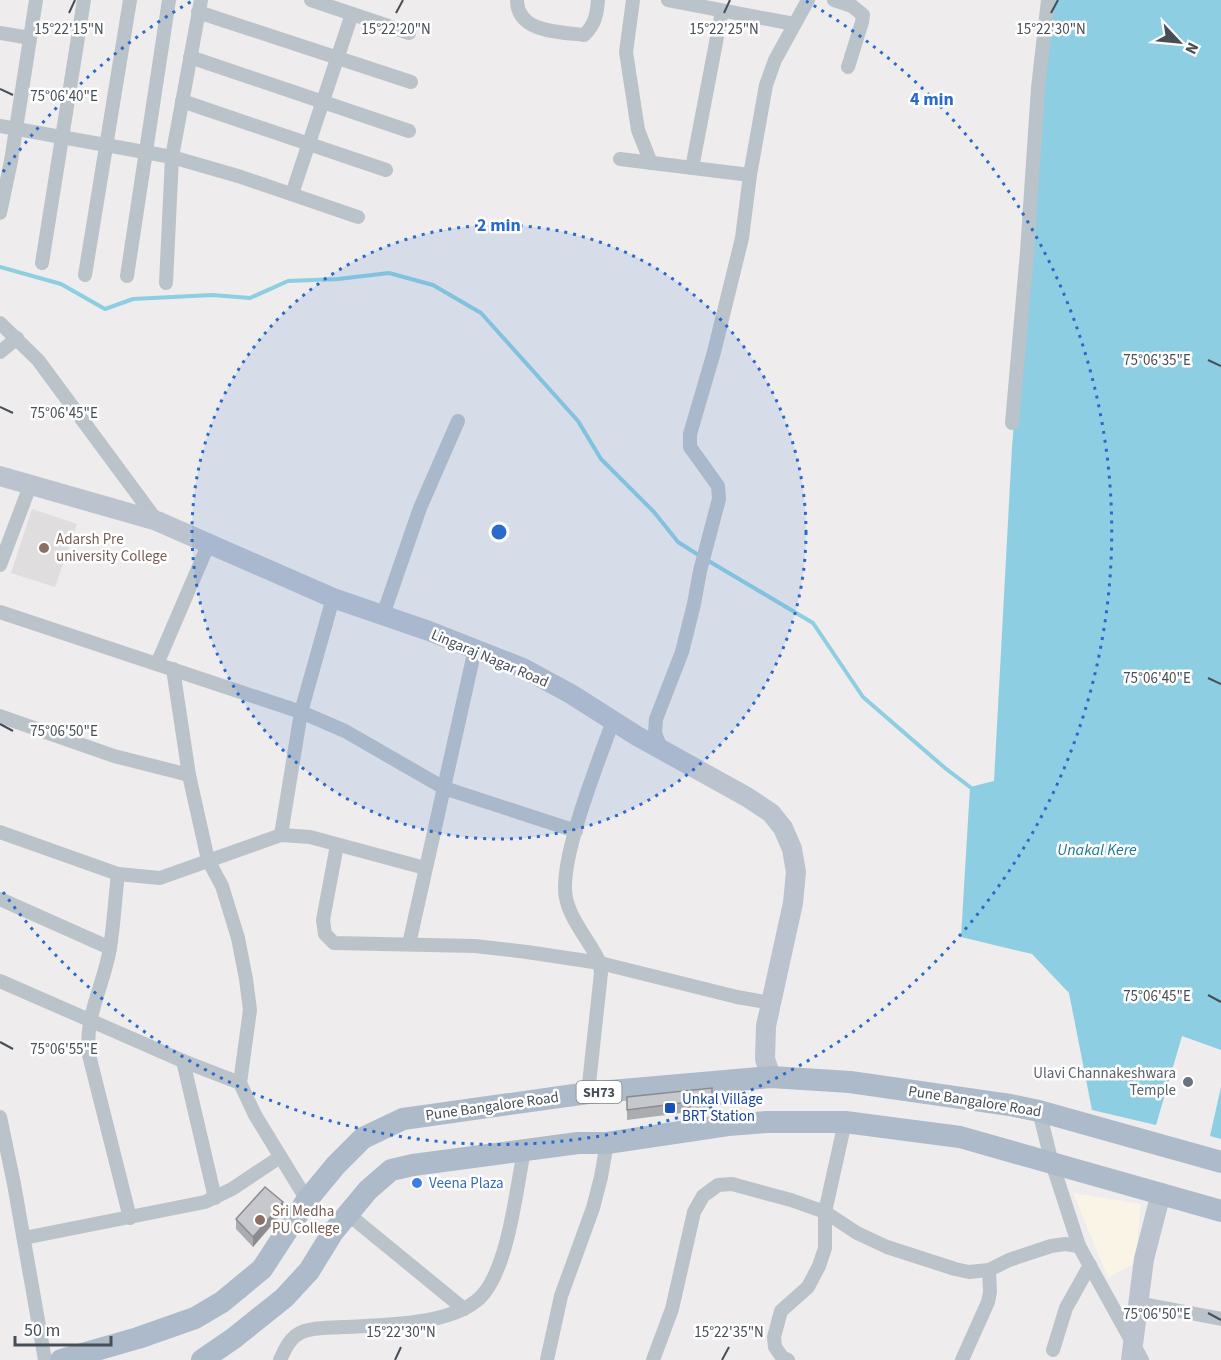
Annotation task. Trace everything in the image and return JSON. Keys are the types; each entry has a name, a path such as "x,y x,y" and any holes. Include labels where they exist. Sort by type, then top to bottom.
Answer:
{"main road":[{"name":"Pune Bangalore Road","path":"61,1360 138,1338 195,1318 222,1302 262,1269 307,1200 336,1165 363,1138 403,1119 588,1093 771,1077 849,1082 970,1098 1039,1111 1221,1162"},
{"path":"202,1360 284,1299 309,1271 333,1232 368,1190 391,1170 413,1165 578,1143 607,1143 728,1125 845,1122 960,1137 1221,1211"}],"street":[{"path":"0,213 36,0"},
{"path":"42,263 60,137 84,0"},
{"path":"85,275 130,0"},
{"path":"127,276 169,0"},
{"path":"311,0 409,33"},
{"path":"517,0 517,8 524,20 532,25 584,35 595,19 598,0"},
{"path":"633,0 626,52 638,130 651,163"},
{"path":"668,0 794,24"},
{"path":"661,749 655,733 656,719 682,652 694,604 699,571 718,499 718,486 690,447 690,434 714,352 742,238 750,175 766,85 775,60 808,0"},
{"path":"834,0 852,6 863,15 848,67"},
{"path":"1012,423 1038,88 1048,0"},
{"path":"166,283 172,157 199,6 337,58 411,82"},
{"path":"692,168 722,11"},
{"path":"292,194 352,14"},
{"path":"0,33 30,38"},
{"path":"190,57 409,131"},
{"path":"182,101 386,170"},
{"path":"0,126 172,157 358,217"},
{"path":"620,159 750,175"},
{"path":"0,323 38,360 157,521"},
{"path":"0,352 17,338"},
{"path":"383,615 416,518 458,421"},
{"name":"Lingaraj Nagar Road","path":"0,476 157,521 333,598 523,668 771,813 783,828 792,849 796,872 793,903 771,1003 764,1047 771,1077"},
{"path":"0,565 30,486"},
{"path":"157,664 209,543"},
{"path":"281,835 301,712 333,598"},
{"path":"0,612 301,712 345,731 444,788 576,831"},
{"path":"409,944 475,649"},
{"path":"173,669 189,775 208,860 222,886 238,938 246,979 250,1010 240,1083 280,1157 307,1200"},
{"path":"0,716 114,756 189,775"},
{"path":"588,1093 601,973 600,963 577,924 565,897 565,879 576,831 613,721"},
{"path":"0,832 118,874 160,878 281,835 310,837 425,868"},
{"path":"337,845 323,921 325,934 329,940 340,945 475,946 600,963 737,997 771,1003"},
{"path":"118,874 110,948 104,976 89,1021 87,1041 88,1055 130,1218"},
{"path":"0,899 110,948"},
{"path":"0,981 183,1061 240,1083"},
{"path":"183,1061 215,1198"},
{"path":"1039,1111 1052,1163 1079,1246 1135,1355"},
{"path":"0,1117 45,1360"},
{"path":"788,1360 775,1347 774,1337 781,1311 808,1287 825,1248 825,1212 845,1122"},
{"path":"547,1360 561,1296 593,1208 607,1143"},
{"path":"280,1360 290,1341 303,1331 434,1318 474,1304 485,1291 501,1256 524,1151"},
{"path":"24,1238 191,1206 215,1198 232,1189 280,1157"},
{"path":"653,1360 672,1309 694,1212 703,1196 718,1185 732,1184 791,1200 825,1212 857,1233 887,1247 969,1272 988,1270 1051,1246 1065,1244 1079,1246"},
{"path":"1135,1355 1138,1303 1144,1259 1161,1193"},
{"path":"348,1214 464,1309"},
{"path":"1053,1350 1066,1308 1090,1265"},
{"path":"962,1360 988,1302 990,1292 988,1270"},
{"path":"1138,1303 1221,1319"}],"shaded area":[{"name":"Adarsh Pre university College","path":"32,509 77,524 55,587 11,573"},
{"path":"1073,1193 1141,1204 1135,1263 1108,1278"}],"water":[{"name":"Unakal Kere","path":"1048,0 1221,0 1221,1050 1182,1036 1156,1125 1092,1110 1069,993 1032,954 961,937 970,787 994,781 1012,447"},
{"path":"1221,1087 1221,1139 1210,1136"}],"building":[{"path":"712,1088 712,1099 627,1110 627,1097"},
{"name":"Sri Medha PU College","path":"265,1187 283,1202 253,1237 236,1219"}],"waterway":[{"path":"0,267 61,284 105,309 133,299 212,295 250,298 288,281 338,279 389,273 433,285 481,313 578,421 601,459 654,512 678,542 700,556"},
{"path":"707,560 813,623 863,697 970,787"}],"place":[{"name":"Adarsh Pre university College","path":"44,548"},
{"name":"Ulavi Channakeshwara Temple","path":"1188,1082"},
{"name":"Unkal Village BRT Station","path":"670,1108"},
{"name":"Veena Plaza","path":"417,1183"},
{"name":"Sri Medha PU College","path":"260,1220"}]}
